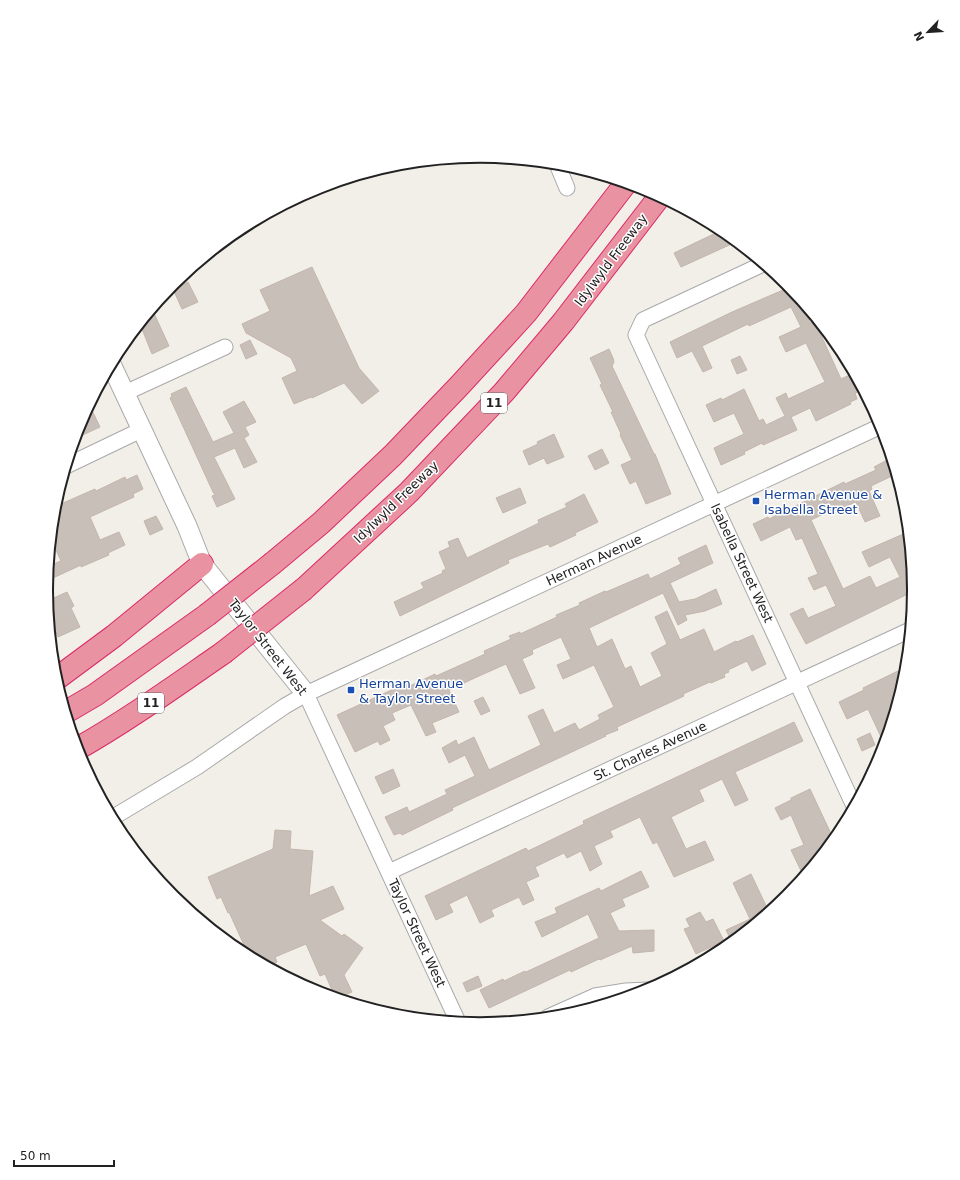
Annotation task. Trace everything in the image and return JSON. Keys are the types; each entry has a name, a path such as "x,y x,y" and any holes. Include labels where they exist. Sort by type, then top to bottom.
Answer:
{"highway":[{"path":"71,709 95,695 207,615 321,523 371,476 460,385 526,313 622,188"},
{"name":"Idylwyld Freeway","path":"83,746 166,693 223,653 304,589 409,492 504,392 563,322 656,201"},
{"path":"61,674 114,636 202,564"}],"street":[{"path":"560,171 568,188"},
{"name":"Isabella Street West","path":"758,266 643,320 636,334 852,801"},
{"path":"125,393 225,347"},
{"name":"Taylor Street West","path":"114,370 187,526 202,564 306,694 455,1016"},
{"name":"Herman Avenue","path":"117,815 197,767 285,706 306,694 875,429"},
{"path":"73,463 141,430"},
{"name":"St. Charles Avenue","path":"389,872 904,633"},
{"path":"570,1007 595,996 624,991"}],"building":[{"path":"715,233 731,244 681,267 674,253"},
{"path":"312,267 359,368 379,391 362,404 344,383 312,398 311,397 294,404 282,378 297,371 291,358 246,333 242,324 270,311 260,290"},
{"path":"188,282 198,302 182,309 174,292 181,285"},
{"path":"784,290 806,315 810,323 812,322 822,334 821,335 841,379 849,375 858,392 855,393 857,399 850,402 851,404 816,421 810,408 791,417 797,430 763,445 762,443 744,452 745,454 721,465 714,448 744,434 734,413 714,422 706,405 721,398 722,400 744,389 759,421 763,419 766,425 785,416 776,398 786,393 788,399 825,382 806,343 786,352 779,337 801,327 791,307 749,326 748,324 702,346 712,368 703,372 692,351 677,358 670,342 732,312"},
{"path":"154,314 169,346 152,354 142,329"},
{"path":"250,340 257,354 246,359 240,345"},
{"path":"609,349 614,362 612,366 655,454 671,494 646,504 636,481 630,484 621,465 632,460 620,435 621,434 611,412 613,412 600,385 602,384 590,358"},
{"path":"740,356 747,370 737,374 731,360"},
{"path":"186,387 213,442 234,433 223,412 244,401 256,422 245,427 249,435 244,438 257,462 244,468 235,448 214,457 235,499 217,507 212,496 215,495 170,398 172,397 171,394"},
{"path":"93,411 100,427 83,435"},
{"path":"554,434 564,457 547,464 544,458 529,465 523,451"},
{"path":"602,449 609,463 595,470 588,456"},
{"path":"886,460 891,476 871,486 872,489 869,491 880,516 865,522 856,502 837,510 836,508 811,520 843,589 870,576 876,588 900,577 890,557 869,567 862,552 903,534 906,562 907,595 806,644 790,614 803,608 808,618 836,606 826,585 814,590 808,578 818,574 802,538 796,540 790,527 761,541 753,524 768,517 769,519 844,482 845,484 876,470 874,467"},
{"path":"137,475 143,489 133,494 134,497 90,517 100,540 119,532 125,545 108,553 109,555 81,567 81,565 53,578 54,564 61,561 55,549 62,504 95,489 96,491 125,477 126,480"},
{"path":"520,488 526,503 503,513 496,498"},
{"path":"584,494 598,522 575,533 576,535 550,547 548,544 508,560 509,563 400,616 394,602 424,588 421,583 443,573 442,571 446,569 439,552 450,547 448,542 458,538 467,558 539,523 538,520 567,507 565,504"},
{"path":"156,516 163,529 150,535 144,521"},
{"path":"706,545 713,563 670,583 679,602 695,599 716,589 722,604 705,611 685,615 687,620 678,625 663,593 589,628 597,647 612,639 625,669 631,666 640,687 662,676 651,653 667,644 655,617 667,611 680,640 704,629 714,652 736,641 737,642 753,635 766,664 752,671 747,661 728,670 729,672 724,674 725,677 683,694 684,696 617,727 618,730 605,735 606,736 452,808 453,810 402,835 400,833 394,835 385,817 407,807 409,812 447,794 445,790 475,776 465,755 449,763 442,748 456,740 458,745 474,737 489,770 541,745 528,716 543,709 554,733 575,723 579,730 600,719 598,715 614,707 594,665 563,679 557,665 571,659 561,637 532,650 533,654 522,659 535,688 520,694 506,664 449,690 459,712 432,723 436,732 426,736 411,705 392,713 395,720 383,726 390,740 380,745 378,741 355,752 337,715 409,682 410,686 435,674 436,676 485,654 484,651 511,639 509,636 520,632 520,634 557,617 556,615 580,605 579,603 605,591 606,592 648,574 650,579 681,564 678,558"},
{"path":"67,592 74,606 71,608 80,627 58,637 55,631 53,598"},
{"path":"899,670 892,701 881,736 868,709 847,719 839,702 864,690 863,688"},
{"path":"483,697 490,711 481,715 474,701"},
{"path":"794,722 803,741 735,772 748,800 735,806 722,779 699,790 704,801 671,817 686,849 705,841 714,860 674,877 657,842 653,844 640,817 610,831 613,837 594,846 602,864 590,871 581,851 567,858 564,853 535,867 539,876 526,882 534,900 523,905 519,897 491,910 494,916 480,923 467,895 449,904 453,912 436,920 425,896 526,848 528,851 584,824 583,821"},
{"path":"870,733 875,745 862,751 857,739"},
{"path":"393,769 400,786 383,794 375,777"},
{"path":"810,789 831,833 801,872 791,850 804,845 791,815 781,820 775,808 791,800 791,798"},
{"path":"275,830 291,831 290,849 313,851 309,896 333,886 344,909 320,920 342,936 344,934 363,948 344,975 352,992 346,995 332,990 325,974 320,976 306,944 275,957 277,962 273,964 244,946 221,897 217,899 208,877 273,849"},
{"path":"641,871 649,887 622,899 625,906 610,913 619,931 654,930 654,951 633,953 632,946 571,972 570,970 489,1008 480,990 503,979 504,981 525,971 526,972 599,938 588,914 542,937 535,922 557,913 555,908 599,888 601,891"},
{"path":"751,874 767,907 729,936 726,930 750,919 733,883"},
{"path":"700,912 706,922 713,919 724,940 696,954 684,929 690,927 686,919"},
{"path":"478,976 482,986 467,992 463,983"}],"place":[{"name":"Herman Avenue & Isabella Street","path":"756,501"},
{"name":"Herman Avenue & Taylor Street","path":"351,690"}]}
